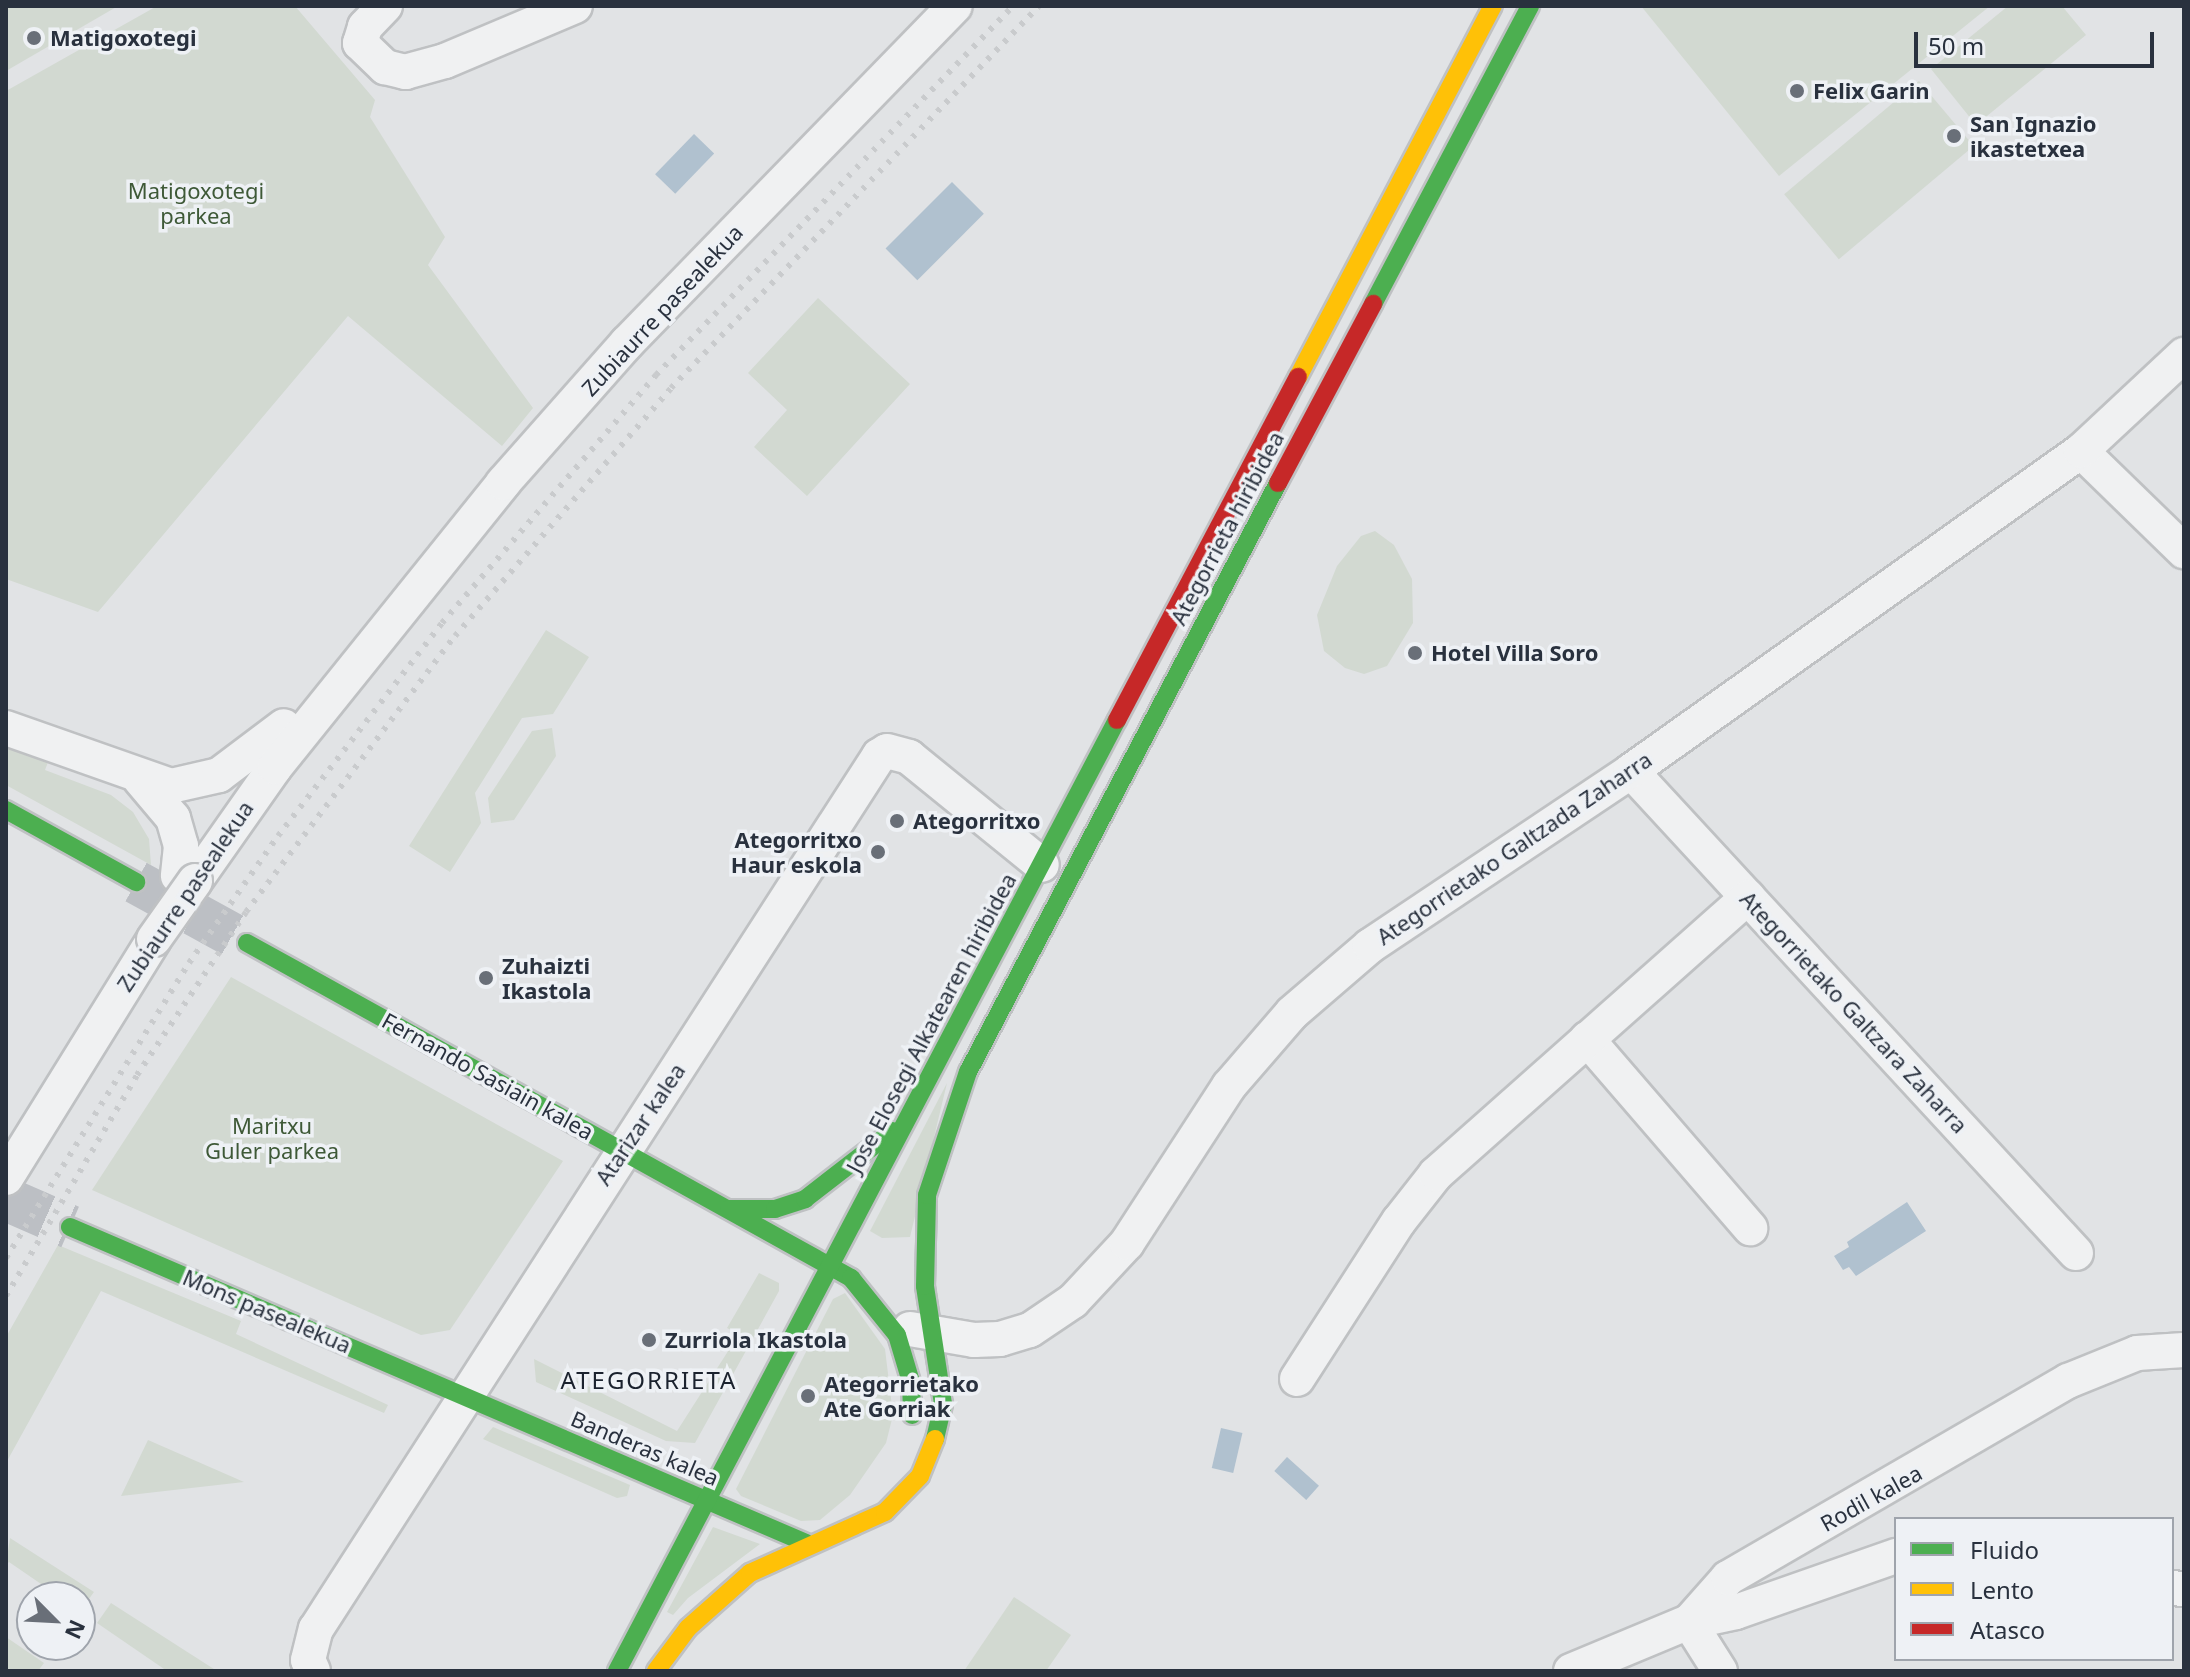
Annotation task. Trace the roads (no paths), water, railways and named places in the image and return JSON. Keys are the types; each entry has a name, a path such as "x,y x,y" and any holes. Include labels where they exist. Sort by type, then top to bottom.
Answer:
{"main road":[{"name":"Ategorrieta hiribidea","path":"1074,804 1493,6"},
{"name":"Ategorrieta hiribidea","path":"932,1334 923,1238 927,1195 968,1072 1530,6"},
{"name":"Jose Elosegi Alkatearen hiribidea","path":"617,1671 1074,804"},
{"path":"6,810 136,882"},
{"name":"Fernando Sasiain kalea","path":"247,943 831,1265"},
{"name":"Fernando Sasiain kalea","path":"729,1209 775,1209 805,1199 908,1120"},
{"name":"Mons pasealekua","path":"70,1227 464,1396"},
{"path":"831,1265 869,1295 891,1324 911,1382 910,1434"},
{"path":"656,1671 688,1628 750,1573 806,1543 863,1524 904,1495 931,1453 943,1404 932,1334"},
{"name":"Banderas kalea","path":"464,1396 806,1543"},
{"path":"863,1524 899,1471"}],"street":[{"path":"385,6 365,27 360,43 385,67 405,72 445,61 575,6"},
{"name":"Zubiaurre pasealekua","path":"181,873 383,628 627,343 955,6"},
{"name":"Ategorrietako Galtzada Zaharra","path":"891,1324 932,1334 1000,1339 1030,1330 1073,1301 1127,1243 1229,1086 1292,1013 1408,919 1631,771 2081,451 2184,355"},
{"path":"2081,451 2184,551"},
{"name":"Zubiaurre pasealekua","path":"10,1157 181,873 284,726 383,628"},
{"path":"6,728 140,779 171,786 204,781 284,726"},
{"name":"Atarizar kalea","path":"313,1671 308,1660 316,1629 879,756 887,751 909,757 1042,865"},
{"name":"Ategorrietako Galtzara Zaharra","path":"1631,771 2076,1253"},
{"path":"140,779 173,818 181,846 181,873"},
{"path":"1297,1379 1399,1221 1436,1174 1748,897"},
{"name":"Zubiaurre pasealekua","path":"10,1157 56,1093 117,996 146,934"},
{"path":"1587,1039 1750,1228"},
{"name":"Rodil kalea","path":"1571,1671 1689,1622 1728,1578 2068,1381 2137,1353 2184,1350"},
{"path":"1720,1671 1689,1622 1736,1612 1894,1557"}],"water":[{"path":"694,134 714,153 675,194 655,174"},
{"path":"952,182 984,214 917,280 886,248"},
{"path":"1907,1202 1926,1231 1856,1276 1849,1267 1843,1270 1834,1256 1849,1247 1847,1242"},
{"path":"1221,1428 1242,1433 1233,1473 1212,1468"},
{"path":"1287,1457 1319,1486 1306,1500 1274,1471"}],"tunnel":[{"path":"136,882 247,943"},
{"path":"6,1199 70,1227"}],"railway":[{"path":"6,1258 189,963 278,836 442,623 656,375 1013,6"},
{"path":"6,1296 137,1075 246,912 455,636 671,388 1039,6"}],"place":[{"name":"Matigoxotegi","path":"34,38"},
{"name":"Felix Garin","path":"1797,91"},
{"name":"San Ignazio ikastetxea","path":"1954,136"},
{"name":"Hotel Villa Soro","path":"1415,653"},
{"name":"Ategorritxo","path":"897,821"},
{"name":"Ategorritxo Haur eskola","path":"878,852"},
{"name":"Zuhaizti Ikastola","path":"486,978"},
{"name":"Zurriola Ikastola","path":"649,1340"},
{"name":"Ategorrietako Ate Gorriak","path":"808,1396"}],"district":[{"name":"ATEGORRIETA","path":"649,1380"}],"park label":[{"name":"Matigoxotegi parkea","path":"196,202"},
{"name":"Maritxu Guler parkea","path":"272,1138"}]}
